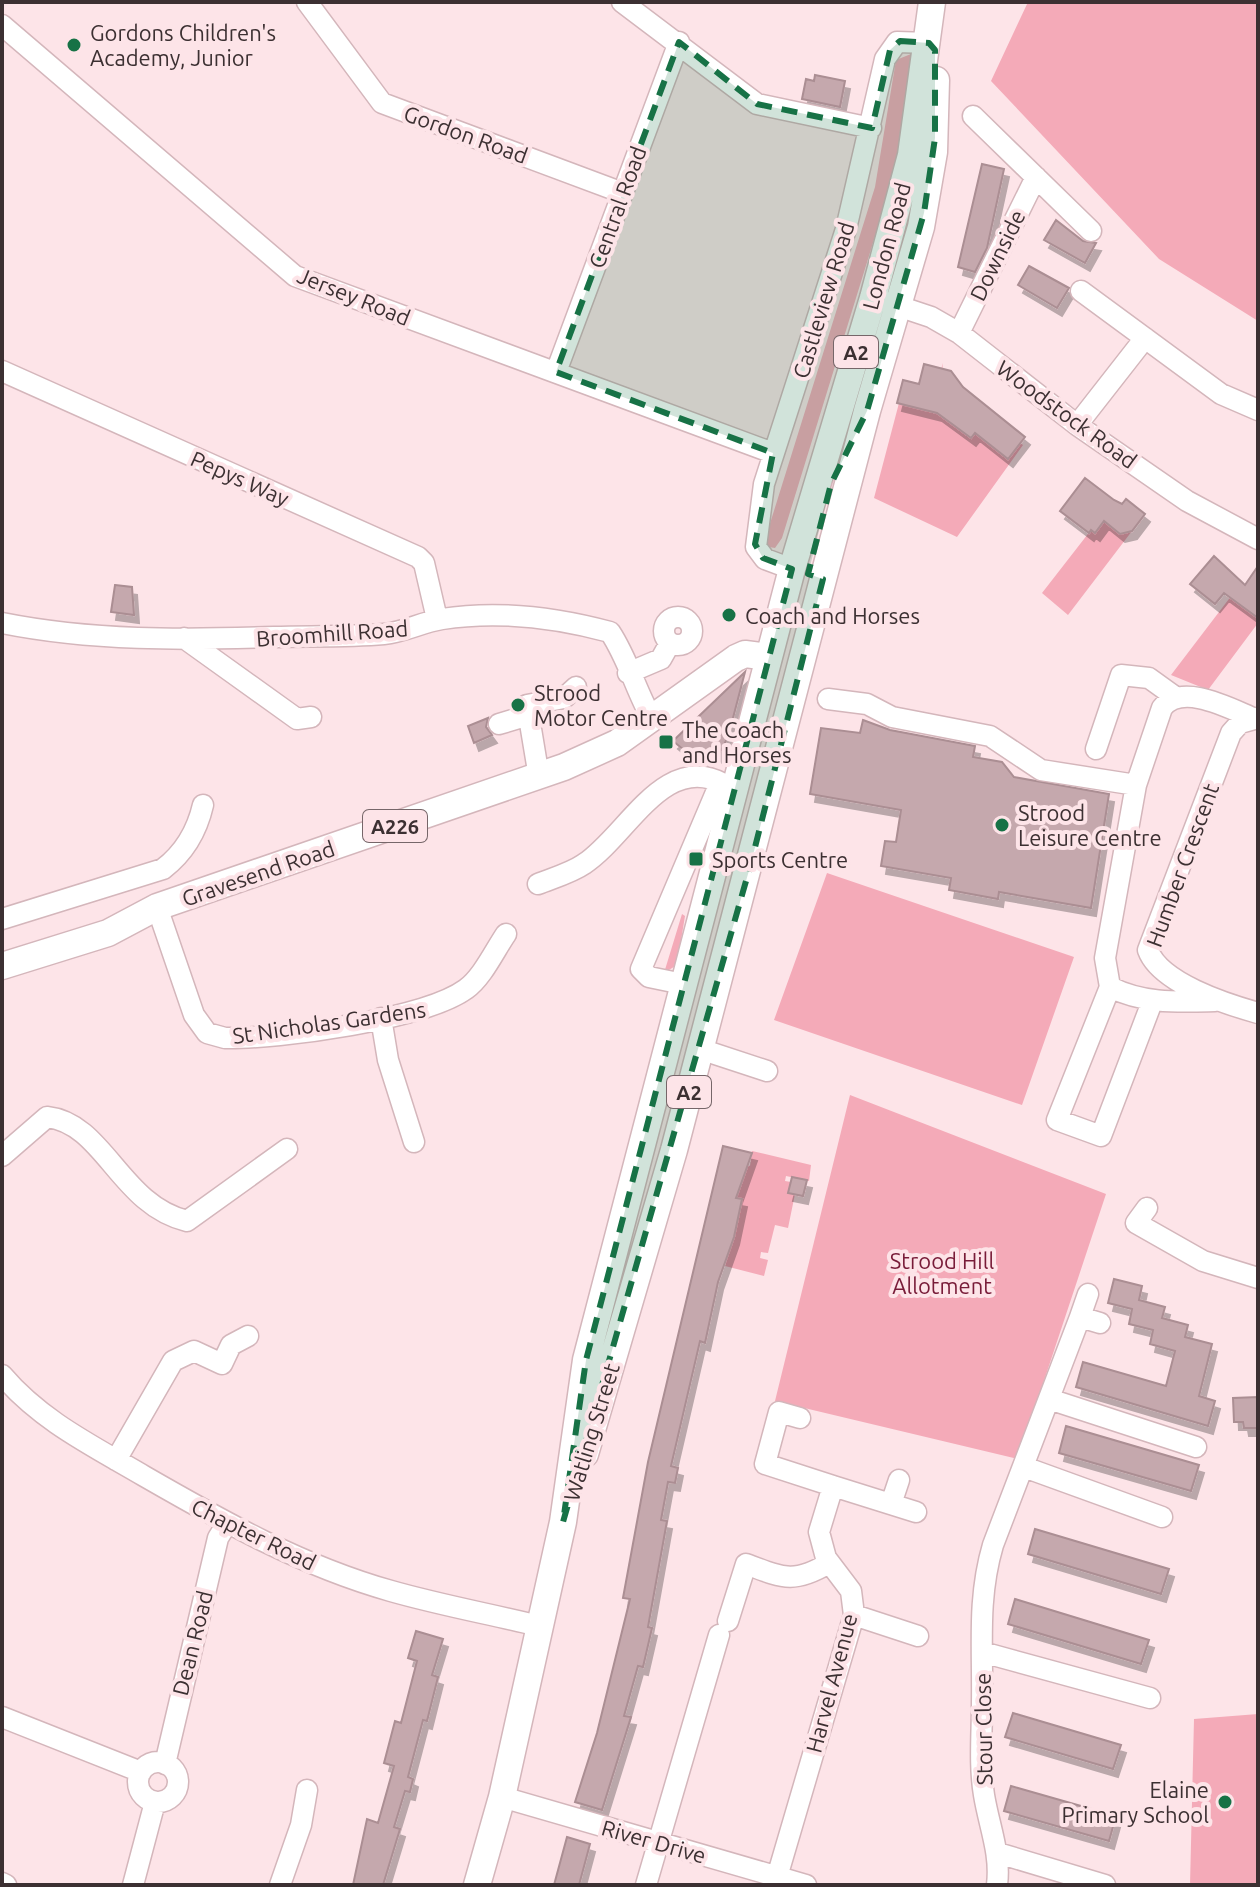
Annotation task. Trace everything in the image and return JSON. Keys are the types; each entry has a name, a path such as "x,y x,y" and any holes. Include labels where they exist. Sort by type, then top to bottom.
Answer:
{"main road":[{"name":"London Road","path":"803,659 807,574 828,445 873,298 911,155 929,43 932,2"},
{"name":"London Road","path":"769,657 807,574 831,484 867,411 900,306 924,213 934,152 935,50 929,43"},
{"name":"London Road","path":"828,445 862,376 880,324 900,306"},
{"name":"Gravesend Road","path":"2,966 108,933 157,907 539,777 617,743 736,658 745,654 769,657"},
{"name":"Watling Street","path":"563,1522 586,1360 683,984 730,785 769,657"},
{"name":"Watling Street","path":"563,1522 600,1410 765,809 803,659"},
{"name":"Watling Street","path":"683,984 698,989 703,985 740,846 765,809"},
{"name":"Watling Street","path":"634,1177 658,1139 681,1056 689,1047 700,1049"},
{"name":"A2","path":"477,1885 502,1797 563,1522"}],"street":[{"name":"Gordon Road","path":"307,2 382,103 623,193"},
{"path":"622,2 679,42 757,104 871,128"},
{"name":"Jersey Road","path":"2,25 295,276 773,453"},
{"name":"Castleview Road","path":"807,574 763,558 755,544 760,500 846,229 883,64 892,46 900,41 929,43"},
{"name":"Central Road","path":"556,372 679,42"},
{"path":"973,116 1091,231"},
{"name":"Downside","path":"959,333 1036,177"},
{"path":"1081,291 1221,394 1258,410"},
{"name":"Woodstock Road","path":"873,298 900,306 959,333 1077,425 1208,515 1258,539"},
{"path":"1077,425 1145,338"},
{"name":"Pepys Way","path":"2,371 418,557 424,563 437,619"},
{"name":"Broomhill Road","path":"2,623 98,638 383,634 412,630 437,619 494,612 610,632 623,652 628,673 652,719"},
{"path":"184,638 297,719 311,717"},
{"path":"628,673 661,659 670,643"},
{"path":"1096,749 1122,675 1149,678 1174,696 1185,695 1256,718"},
{"path":"539,777 527,705 564,698 576,687"},
{"path":"1152,1002 1101,1136 1057,1120 1110,987 1105,958 1136,785 1161,710 1174,696"},
{"path":"828,699 867,704 892,717 990,736 1041,770 1136,785"},
{"path":"499,724 529,715"},
{"name":"Humber Crescent","path":"1256,718 1239,724 1231,733 1148,950 1153,963 1215,1001 1258,1013"},
{"path":"538,884 583,865 671,781 690,775 730,785"},
{"name":"Watling Street","path":"683,984 645,976 641,969 716,792 730,785"},
{"path":"2,919 163,869 177,858 198,825 203,805"},
{"name":"St Nicholas Gardens","path":"157,907 191,1007 201,1026 211,1035 240,1038 436,1007 469,987 506,934"},
{"path":"1110,987 1129,997 1152,1002 1215,1001"},
{"path":"381,1018 388,1060 414,1142"},
{"path":"700,1049 767,1071"},
{"path":"2,1156 47,1117 64,1119 79,1128 149,1206 165,1216 187,1221 287,1149"},
{"path":"1147,1208 1136,1223 1203,1261 1258,1278"},
{"name":"Stour Close","path":"997,1885 998,1853 983,1782 979,1621 983,1583 1049,1399 1090,1320 1088,1294"},
{"path":"116,1460 173,1361 194,1351 222,1364 231,1345 248,1336"},
{"name":"Chapter Road","path":"2,1375 25,1402 87,1445 226,1525 307,1562 391,1591 539,1626"},
{"path":"1049,1399 1196,1447"},
{"path":"800,1418 779,1412 765,1464 916,1512"},
{"path":"1024,1467 1162,1517"},
{"path":"891,1504 899,1480"},
{"name":"Harvel Avenue","path":"772,1879 854,1615 851,1591 829,1563 819,1532 833,1486"},
{"name":"Dean Road","path":"155,1802 169,1799 177,1787 174,1770 165,1764 218,1538 226,1525"},
{"path":"646,1885 746,1564 775,1575 804,1578 829,1563"},
{"path":"854,1615 918,1636"},
{"name":"Stour Close","path":"982,1652 1150,1698"},
{"path":"2,1717 141,1772"},
{"path":"133,1885 155,1802 140,1789 141,1772 149,1764 165,1764"},
{"path":"280,1885 301,1825 307,1790"},
{"name":"River Drive","path":"502,1797 772,1879 806,1885"},
{"path":"998,1853 1105,1885"}],"highlighted area":[{"path":"900,41 929,43 935,50 935,138 924,213 867,411 831,484 808,574 823,579 750,867 563,1522 586,1360 792,569 763,558 755,544 773,453 556,372 679,42 757,104 872,128 890,50"}],"green space":[{"path":"1028,2 1258,2 1258,321 1159,259 991,81"},
{"path":"911,54 897,165 782,538 775,548 763,546 875,187 896,60"},
{"path":"943,363 942,371 971,438 975,433 1008,458 1020,443 1023,445 957,537 874,498 899,403 928,410"},
{"path":"1105,520 1123,534 1132,531 1068,615 1042,593 1091,530 1095,533"},
{"path":"1235,591 1258,618 1258,623 1208,690 1171,675"},
{"path":"827,873 1074,957 1022,1105 774,1020"},
{"path":"682,914 685,916 677,965 664,973"},
{"name":"Strood Hill Allotment","path":"850,1095 1106,1194 1018,1459 775,1401"},
{"path":"752,1151 811,1165 809,1181 786,1176 785,1181 791,1182 789,1193 795,1194 788,1228 775,1225 768,1253 761,1252 760,1258 768,1260 764,1276 725,1266 728,1255 721,1253 742,1199 733,1197 741,1165 750,1166"},
{"name":"Elaine Primary School","path":"1258,1714 1258,1885 1190,1885 1194,1719"}],"building":[{"path":"815,75 845,81 840,107 802,99 806,79 814,81"},
{"path":"982,164 1004,169 987,248 975,272 958,267"},
{"path":"1056,220 1083,241 1096,243 1085,263 1044,240"},
{"path":"1029,266 1069,288 1057,308 1018,285"},
{"path":"924,364 951,371 963,387 1025,437 1008,459 975,433 971,438 937,413 897,403 903,380 919,384"},
{"path":"1085,478 1114,500 1122,504 1126,499 1145,514 1132,531 1120,534 1104,521 1095,533 1091,530 1089,533 1060,511"},
{"path":"1214,556 1245,585 1258,566 1258,618 1224,593 1215,604 1190,584"},
{"path":"115,585 132,587 134,615 111,612"},
{"path":"745,672 728,737 718,756 715,752 701,764 673,741"},
{"path":"488,718 486,727 492,735 474,743 468,726"},
{"name":"Strood Leisure Centre","path":"863,720 890,730 975,746 973,757 1002,762 1014,777 1109,794 1091,908 999,892 998,899 949,890 951,878 881,866 885,841 896,842 901,810 810,794 821,728 860,733"},
{"path":"723,1146 752,1153 736,1198 742,1199 734,1237 718,1282 705,1343 700,1341 671,1466 678,1468 675,1483 668,1482 661,1520 667,1521 648,1627 652,1628 643,1667 638,1666 624,1716 631,1717 602,1810 575,1802 597,1733 630,1599 623,1598 648,1462"},
{"path":"792,1177 807,1180 803,1196 788,1193"},
{"path":"1114,1279 1142,1286 1139,1300 1165,1307 1162,1318 1188,1325 1185,1337 1212,1344 1199,1396 1215,1401 1208,1426 1076,1387 1083,1362 1166,1386 1175,1351 1150,1344 1153,1330 1129,1324 1132,1309 1108,1303"},
{"path":"1258,1397 1258,1428 1244,1428 1243,1422 1234,1422 1233,1398"},
{"path":"1066,1426 1199,1465 1191,1491 1059,1453"},
{"path":"1035,1529 1169,1569 1161,1594 1028,1554"},
{"path":"1015,1599 1149,1640 1141,1664 1008,1624"},
{"path":"416,1631 443,1639 432,1675 438,1677 427,1721 423,1720 408,1777 413,1779 410,1792 405,1791 394,1827 400,1829 383,1885 353,1885 367,1819 378,1823 394,1766 384,1763 395,1721 401,1723 417,1661 408,1658"},
{"path":"1013,1713 1121,1745 1113,1769 1005,1737"},
{"path":"1011,1786 1116,1816 1109,1841 1004,1811"},
{"path":"567,1837 590,1844 579,1885 554,1885"}],"place":[{"name":"Gordons Children's Academy, Junior","path":"74,45"},
{"name":"Coach and Horses","path":"729,615"},
{"name":"Strood Motor Centre","path":"518,705"},
{"name":"The Coach and Horses","path":"666,742"},
{"name":"Strood Leisure Centre","path":"1002,825"},
{"name":"Sports Centre","path":"696,859"},
{"name":"Elaine Primary School","path":"1225,1802"}]}
